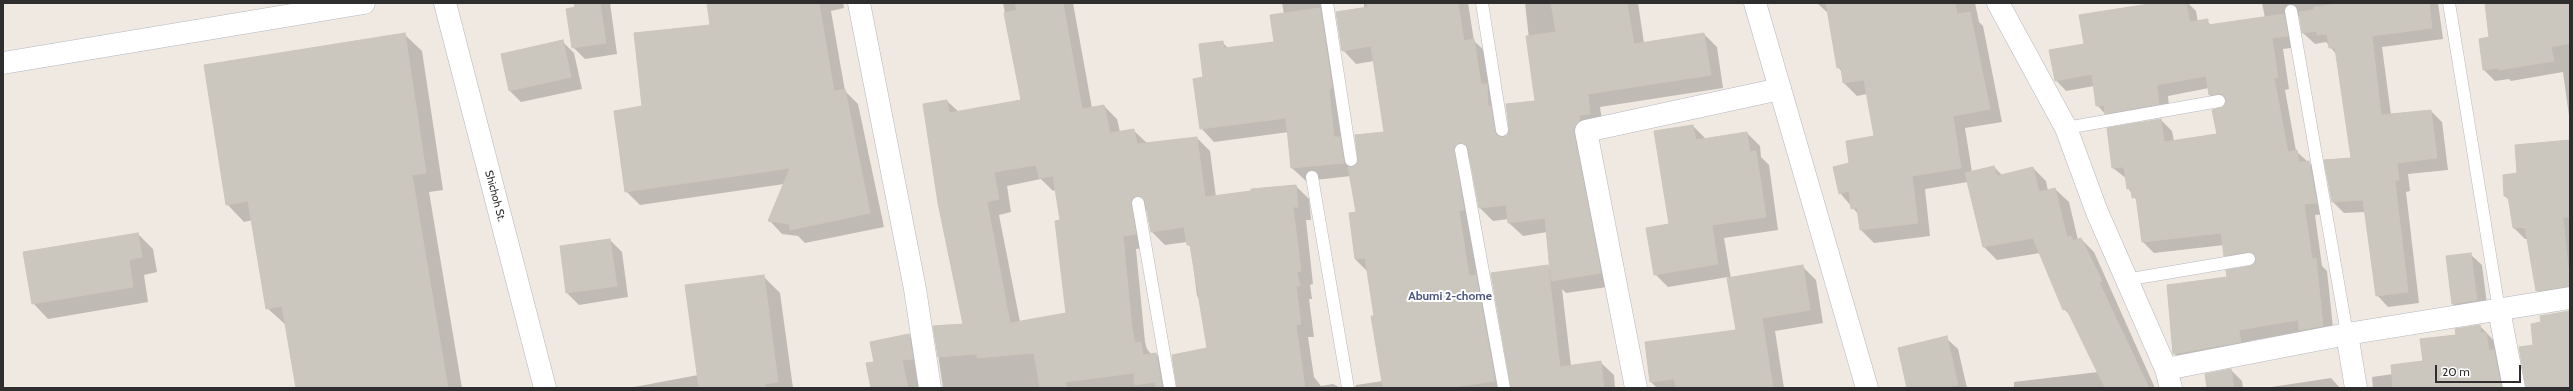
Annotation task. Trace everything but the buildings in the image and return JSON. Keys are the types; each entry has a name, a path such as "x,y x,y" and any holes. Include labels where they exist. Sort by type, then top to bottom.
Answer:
{"street":[{"path":"3,63 364,3"},
{"name":"Shichoh St.","path":"445,3 545,388"},
{"path":"860,3 915,289 930,388"},
{"path":"1755,3 1867,388"},
{"path":"1998,3 2066,128 2125,280 2169,378 2348,334 2570,298"},
{"path":"1636,388 1586,132 1780,89"},
{"path":"2499,310 2514,388"},
{"path":"2348,334 2356,388"}],"lane":[{"path":"1327,3 1351,160"},
{"path":"1482,3 1502,130"},
{"path":"2449,3 2499,310"},
{"path":"2291,11 2348,334"},
{"path":"2066,128 2219,101"},
{"path":"1461,150 1504,388"},
{"path":"1312,177 1348,388"},
{"path":"1138,203 1170,388"},
{"path":"2125,280 2249,258"}],"district":[{"name":"Abumi 2-chome","path":"1450,296"}]}
